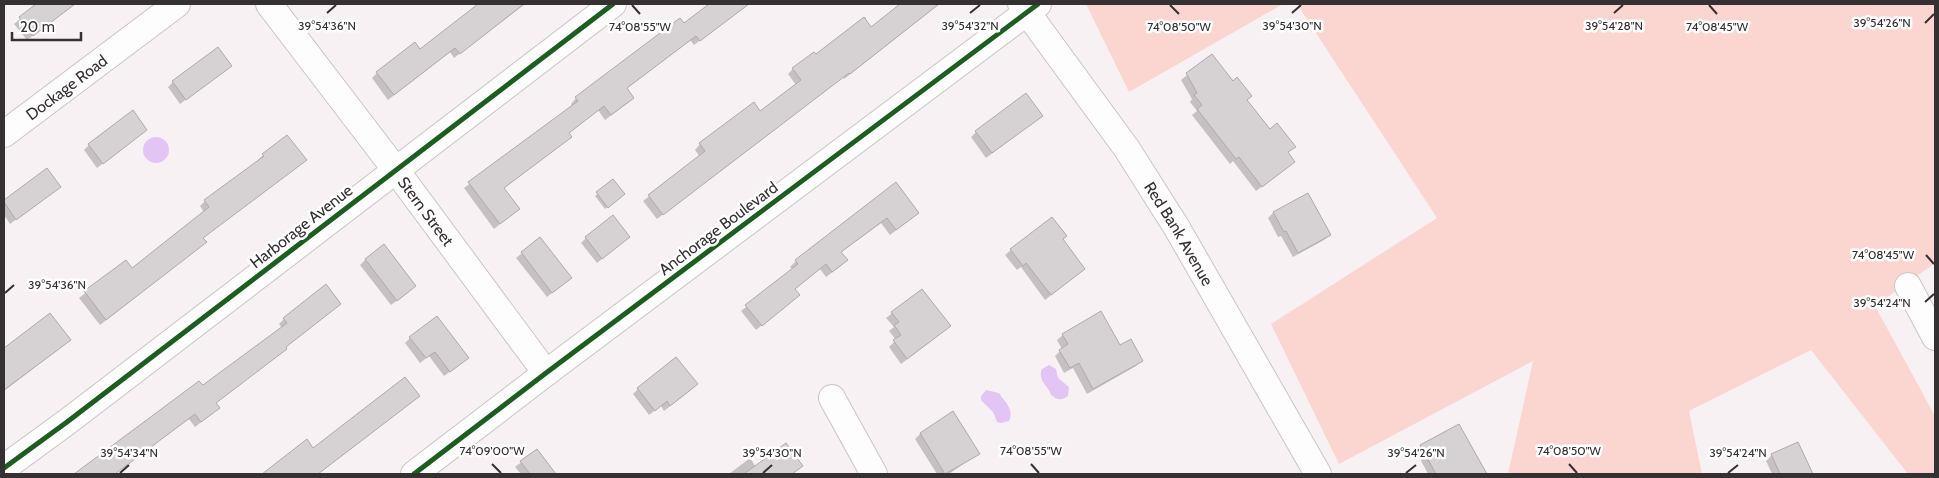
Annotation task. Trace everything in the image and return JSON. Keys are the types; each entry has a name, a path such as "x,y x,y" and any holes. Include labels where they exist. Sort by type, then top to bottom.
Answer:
{"street":[{"name":"Dockage Road","path":"4,134 177,4"},
{"name":"Stern Street","path":"269,4 395,169 546,373"},
{"name":"Harborage Avenue","path":"4,468 68,422 612,4"},
{"name":"Anchorage Boulevard","path":"414,474 1029,7"},
{"name":"Red Bank Avenue","path":"1029,7 1127,148 1162,204 1318,474"},
{"path":"1908,286 1935,337"},
{"path":"832,398 874,474"}],"shaded area":[{"path":"1086,4 1283,4 1129,92"},
{"path":"1297,4 1935,4 1935,263 1875,306 1935,416 1935,474 1908,474 1811,350 1689,411 1702,474 1508,474 1533,361 1339,464 1271,324 1437,218"},
{"path":"156,137 165,141 169,150 165,159 156,163 147,159 143,150 147,141"},
{"path":"1049,365 1056,369 1058,378 1069,387 1068,396 1063,399 1057,399 1051,395 1042,380 1042,369"},
{"path":"986,390 999,393 1006,402 1011,413 1009,421 997,422 993,412 981,400 981,396"}],"building":[{"path":"36,4 75,4 33,36 19,17"},
{"path":"478,4 524,4 460,54 455,48 394,95 376,72 415,42 420,49"},
{"path":"709,4 749,4 700,41 696,36 627,88 634,98 611,115 604,106 569,133 572,137 504,188 520,209 500,224 468,182 578,101 575,97 680,18 684,23"},
{"path":"900,4 939,4 850,74 663,215 648,195 705,151 699,143 754,102 760,111 801,80 792,68 814,52 816,54 864,17 871,27"},
{"path":"218,47 232,66 186,100 172,81"},
{"path":"1212,54 1233,81 1237,77 1252,96 1247,100 1270,129 1277,123 1296,147 1288,152 1295,162 1262,187 1239,157 1236,159 1197,109 1202,105 1194,95 1197,93 1186,73"},
{"path":"1026,93 1043,116 992,153 975,131"},
{"path":"133,110 147,130 103,164 88,144"},
{"path":"287,135 307,160 203,238 207,242 106,320 84,291 126,260 132,268 209,207 204,200 264,156 262,154"},
{"path":"47,168 61,187 16,220 4,200"},
{"path":"613,179 625,194 608,208 596,192"},
{"path":"896,182 919,213 896,230 887,218 841,252 848,260 832,272 826,264 795,289 800,295 762,326 745,305 798,264 795,260"},
{"path":"1308,193 1331,235 1298,253 1273,212"},
{"path":"613,215 630,237 602,259 585,237"},
{"path":"1052,217 1067,236 1063,239 1085,269 1051,295 1026,263 1023,266 1010,249"},
{"path":"540,237 572,278 552,293 521,252"},
{"path":"384,244 416,286 397,301 365,259"},
{"path":"326,284 341,304 286,347 287,349 216,403 220,408 201,422 195,414 115,474 74,474 199,381 203,385 287,323 283,318"},
{"path":"922,289 951,326 907,359 893,340 901,335 894,325 899,322 891,312"},
{"path":"1101,311 1120,345 1131,339 1143,361 1093,389 1079,363 1070,368 1059,350 1068,344 1062,334"},
{"path":"50,313 71,340 4,390 4,348"},
{"path":"437,316 469,358 450,372 435,352 426,358 409,337"},
{"path":"676,357 698,384 670,406 667,401 655,411 637,388"},
{"path":"405,377 420,396 318,474 262,474 307,439 313,448"},
{"path":"953,411 980,454 945,474 920,433"},
{"path":"1459,424 1487,474 1436,474 1420,445"},
{"path":"1798,442 1813,474 1780,474 1771,454"},
{"path":"786,443 803,466 792,474 744,474"},
{"path":"537,449 556,474 530,474 520,461"}],"cycle path":[{"path":"4,468 67,422 613,4"},
{"path":"414,474 1038,4"}]}
